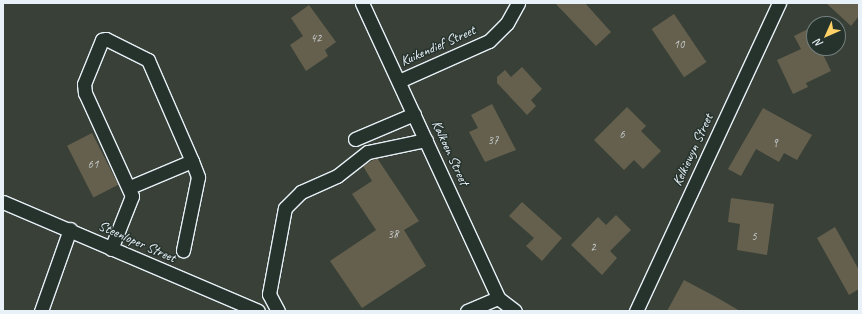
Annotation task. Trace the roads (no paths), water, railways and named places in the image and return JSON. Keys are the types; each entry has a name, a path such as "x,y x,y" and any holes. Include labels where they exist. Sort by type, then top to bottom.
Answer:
{"street":[{"name":"Kalkoen Street","path":"362,3 498,298 515,311"},
{"name":"Kuikendief Street","path":"399,81 489,42 507,23 518,3"},
{"name":"Kelkiewyn Street","path":"636,311 779,3"},
{"path":"111,249 132,196 130,187 85,93 84,84 102,40 106,39 148,60 198,177 183,250"},
{"path":"355,139 414,114"},
{"path":"278,311 269,294 285,208 301,192 337,176 368,152 426,140"},
{"path":"130,187 192,161"},
{"name":"Steenloper Street","path":"3,202 70,229 111,249 258,311"},
{"path":"40,311 70,229"},
{"path":"467,311 498,298"}]}
